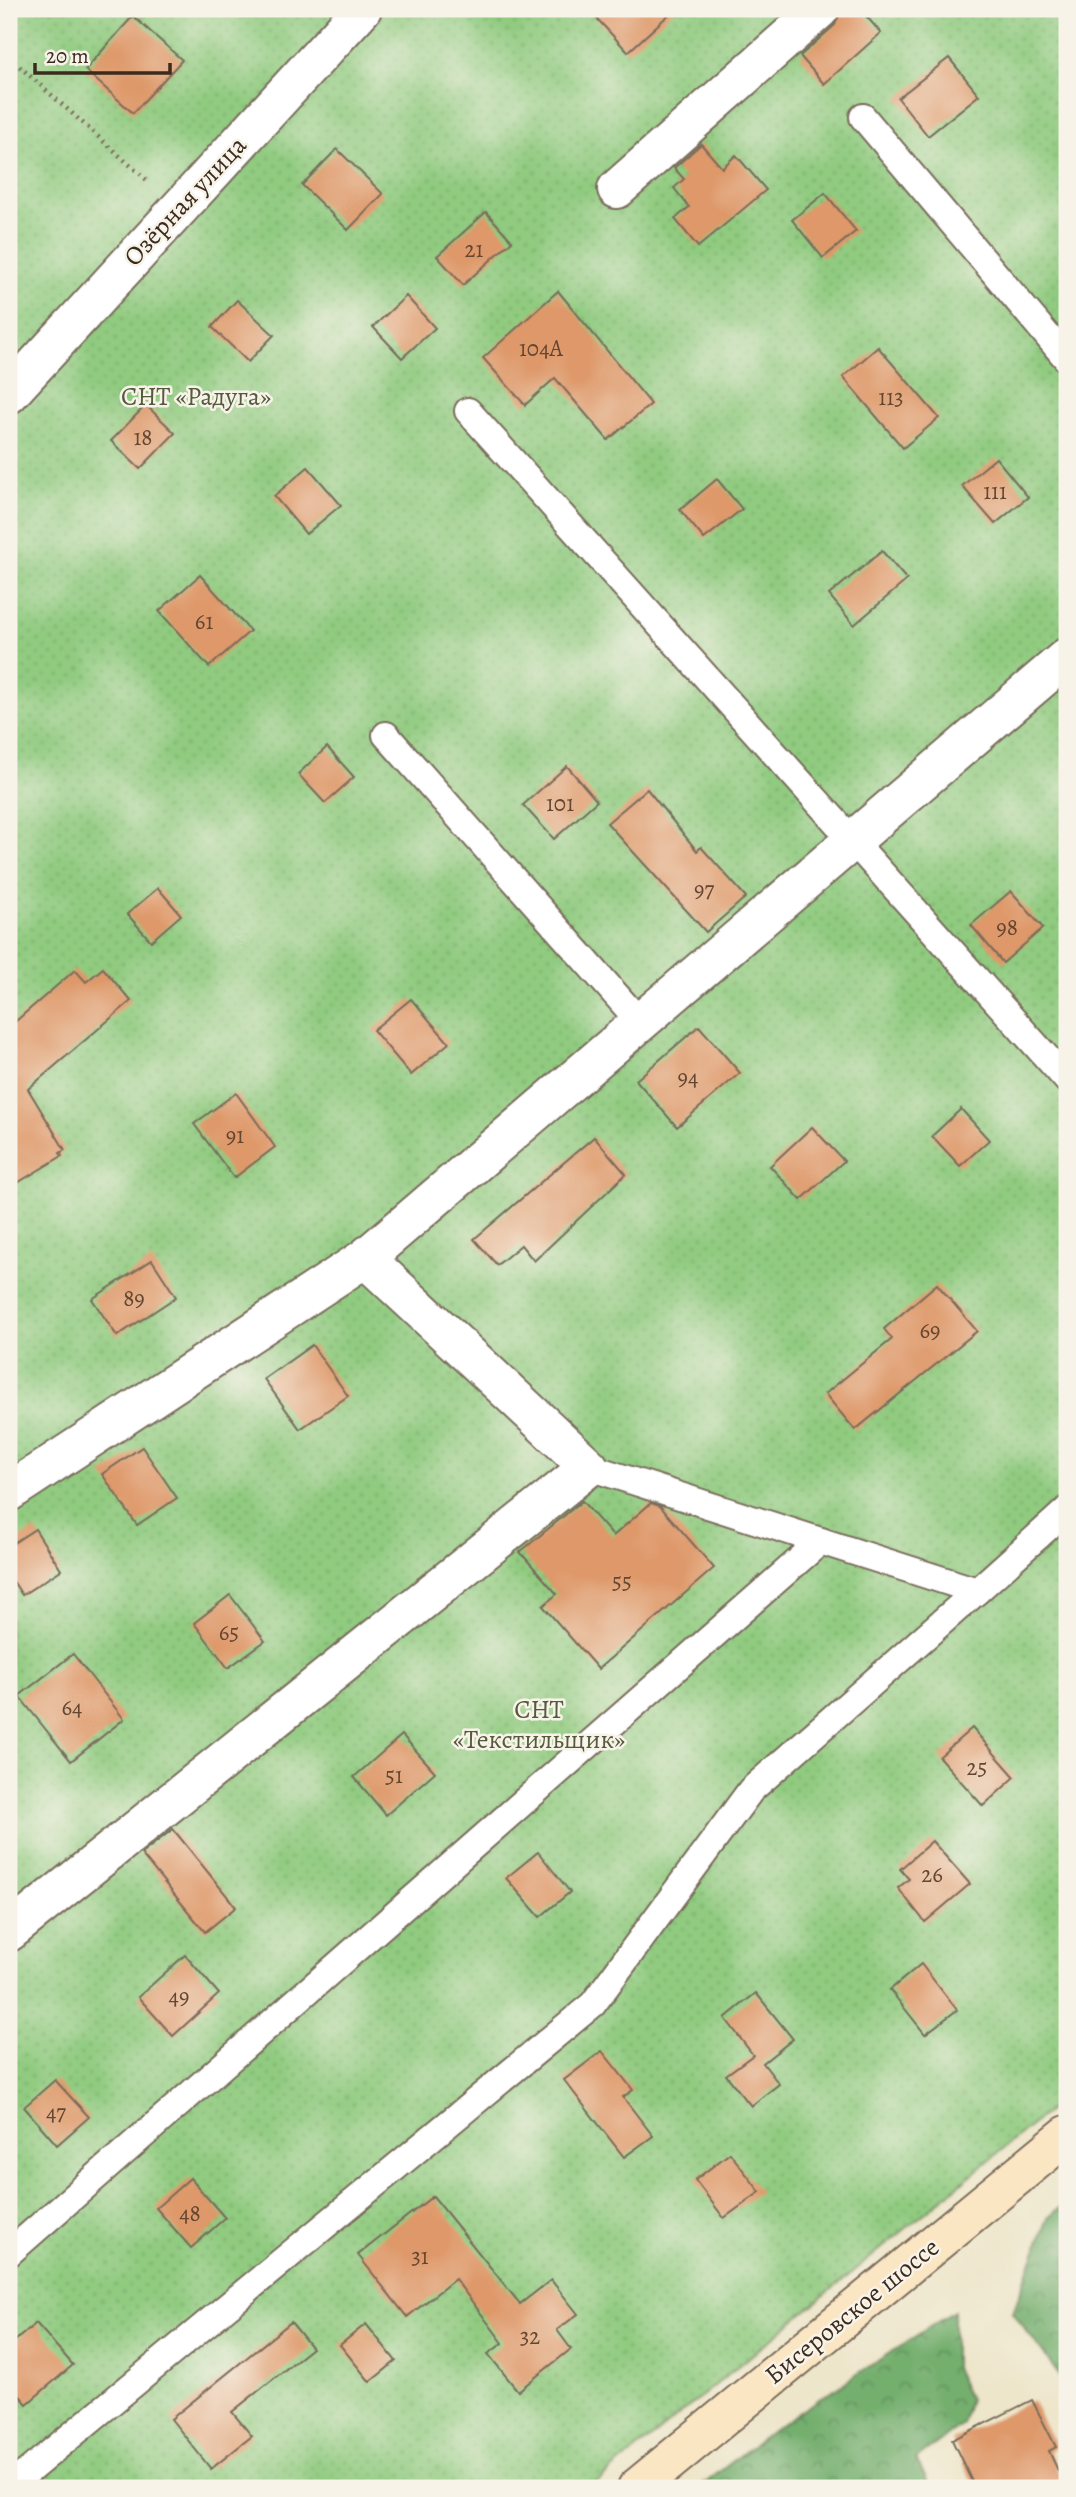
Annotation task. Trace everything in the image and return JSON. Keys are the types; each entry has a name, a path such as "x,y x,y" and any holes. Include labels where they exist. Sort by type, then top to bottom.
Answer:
{"main road":[{"name":"Бисеровское шоссе","path":"637,2488 1067,2135"}],"street":[{"name":"Озёрная улица","path":"9,394 362,9"},
{"path":"617,189 820,9"},
{"path":"9,1492 365,1258 1067,657"},
{"path":"9,1932 589,1467 365,1258"}],"lane":[{"path":"863,117 1067,359"},
{"path":"468,411 1067,1080"},
{"path":"386,735 640,1022"},
{"path":"589,1467 976,1591"},
{"path":"9,2487 593,2004 751,1790 1067,1510"},
{"path":"9,2253 821,1541"}],"path":[{"path":"9,57 178,208"}],"green space":[{"name":"СНТ «Текстильщик»","path":"9,9 1067,9 1067,2096 590,2488 9,2488"},
{"path":"1067,2202 1067,2386 1013,2312 1048,2218"},
{"path":"954,2311 954,2368 969,2399 962,2424 916,2459 931,2488 699,2488 775,2428"}],"building":[{"path":"588,9 675,9 628,52"},
{"path":"841,9 860,9 881,33 824,84 800,56 835,25"},
{"path":"133,16 182,60 133,113 85,70"},
{"path":"949,58 979,95 928,136 898,98"},
{"path":"701,144 722,168 736,155 766,190 698,247 675,219 689,207 674,188 684,179 674,168"},
{"path":"337,149 383,194 348,230 302,185"},
{"path":"825,193 856,231 823,258 792,220"},
{"path":"486,212 512,241 463,285 437,256"},
{"path":"558,291 651,404 608,440 555,378 525,405 483,358"},
{"path":"406,296 435,328 402,358 373,327"},
{"path":"237,300 274,335 248,362 212,327"},
{"path":"878,347 939,418 903,448 843,377"},
{"path":"146,405 175,433 140,469 111,441"},
{"path":"996,458 1028,497 995,524 962,486"},
{"path":"308,467 341,505 306,534 274,496"},
{"path":"717,479 742,509 704,539 680,510"},
{"path":"882,551 907,580 854,625 829,595"},
{"path":"200,575 250,631 209,667 159,611"},
{"path":"327,747 354,777 325,803 298,774"},
{"path":"567,766 597,801 554,839 523,805"},
{"path":"647,789 697,851 701,847 746,897 706,932 607,823"},
{"path":"158,888 181,915 151,941 127,914"},
{"path":"1011,891 1043,928 1003,963 971,925"},
{"path":"103,968 131,1001 28,1089 65,1150 60,1153 62,1156 9,1188 9,1027 75,970 86,982"},
{"path":"411,999 449,1043 411,1075 373,1030"},
{"path":"699,1026 740,1073 677,1127 636,1080"},
{"path":"236,1093 275,1147 234,1178 194,1124"},
{"path":"961,1109 989,1140 960,1166 932,1136"},
{"path":"812,1127 844,1161 801,1200 770,1166"},
{"path":"594,1137 626,1174 534,1261 521,1245 497,1265 474,1239"},
{"path":"152,1260 176,1297 117,1336 92,1299"},
{"path":"937,1284 977,1331 855,1430 825,1394 892,1339 884,1329"},
{"path":"312,1345 348,1396 300,1429 264,1379"},
{"path":"142,1447 177,1498 137,1525 102,1474"},
{"path":"582,1501 613,1536 651,1503 660,1506 714,1568 598,1669 543,1606 557,1594 520,1552"},
{"path":"35,1529 61,1570 22,1595 9,1575 9,1546"},
{"path":"230,1595 265,1641 228,1668 194,1623"},
{"path":"73,1654 124,1719 71,1761 19,1696"},
{"path":"972,1728 1015,1777 983,1806 939,1757"},
{"path":"402,1735 435,1772 386,1815 354,1777"},
{"path":"173,1829 236,1907 205,1932 141,1854"},
{"path":"932,1841 970,1884 925,1922 898,1888 909,1879 900,1869"},
{"path":"538,1852 570,1892 540,1917 506,1878"},
{"path":"185,1955 219,1994 173,2036 138,1997"},
{"path":"921,1964 957,2010 925,2034 890,1990"},
{"path":"756,1993 793,2039 763,2063 779,2084 751,2106 726,2075 753,2055 725,2018"},
{"path":"602,2051 633,2090 623,2097 653,2136 624,2157 564,2080"},
{"path":"55,2080 89,2117 57,2145 24,2107"},
{"path":"730,2153 760,2192 724,2218 695,2180"},
{"path":"190,2178 225,2218 191,2248 156,2208"},
{"path":"433,2196 520,2304 551,2280 578,2314 557,2330 571,2349 518,2391 488,2354 503,2343 455,2279 407,2317 358,2255"},
{"path":"291,2322 312,2348 232,2412 252,2436 211,2469 171,2419"},
{"path":"36,2323 73,2365 27,2404 9,2383 9,2346"},
{"path":"366,2324 396,2361 370,2382 340,2345"},
{"path":"1032,2400 1056,2447 1049,2451 1066,2488 975,2488 952,2440"}],"park label":[{"name":"СНТ «Радуга»","path":"196,396"}]}
